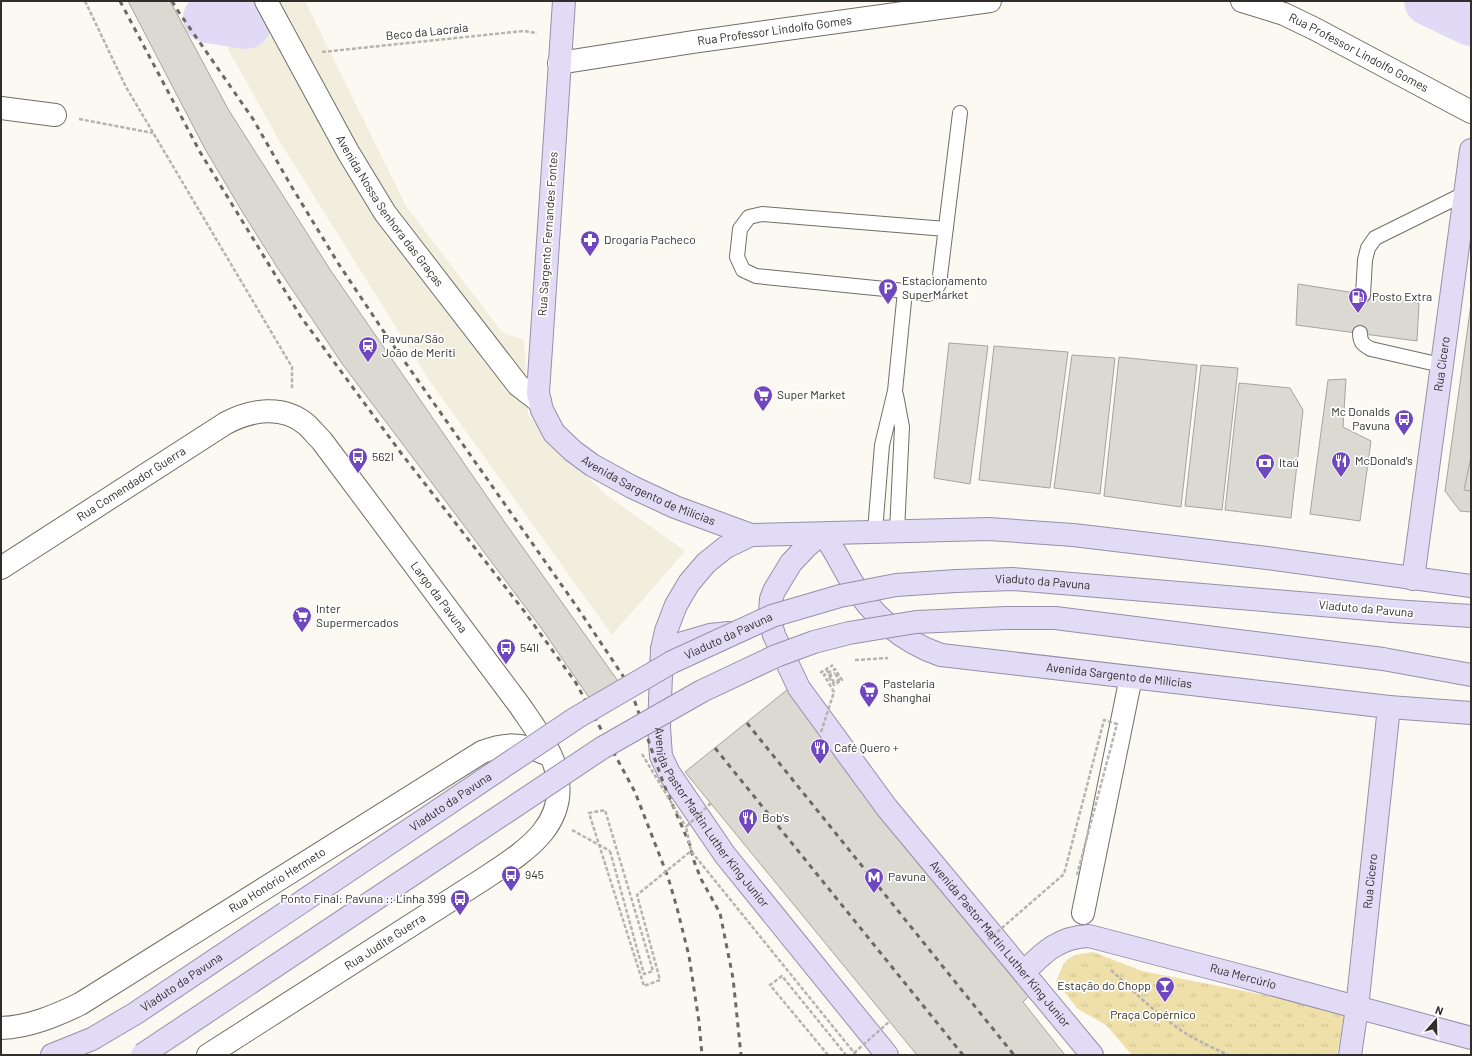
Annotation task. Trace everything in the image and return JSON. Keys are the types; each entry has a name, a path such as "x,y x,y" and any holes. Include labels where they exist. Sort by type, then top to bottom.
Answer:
{"main road":[{"name":"Rua Sargento Fernandes Fontes","path":"554,433 542,410 538,393 564,1"},
{"name":"Rua Cícero","path":"1413,579 1471,150"},
{"name":"Avenida Sargento de Milícias","path":"554,433 592,465 622,482 675,507 751,535 989,529 1073,535 1267,558 1471,586"},
{"name":"Avenida Sargento de Milícias","path":"822,534 834,550 856,589 886,624 900,635 927,650 941,655 1390,707 1471,713"},
{"name":"Avenida Pastor Martin Luther King Junior","path":"822,534 806,547 791,563 774,590 771,599 770,612 774,635 799,688 887,808 1092,1055"},
{"name":"Avenida Sargento de Milícias","path":"662,649 666,631 676,606 689,583 706,563 716,555 731,544 751,535"},
{"name":"Viaduto da Pavuna","path":"52,1055 92,1039 136,1013 576,718 672,662 772,616 840,596 896,585 1013,579 1393,611 1471,616"},
{"path":"142,1055 602,748 702,691 776,656 814,642 849,633 916,622 1006,618 1055,618 1383,659 1471,675"},
{"path":"662,649 710,635 743,632 774,635"},
{"name":"Avenida Pastor Martin Luther King Junior","path":"662,649 659,727 661,756 669,773 725,855 887,1055"},
{"name":"Rua Cícero","path":"1350,1055 1357,1008 1390,707"},
{"name":"Rua Mercúrio","path":"1024,972 1050,948 1061,941 1080,936 1089,936 1471,1038"}],"street":[{"name":"Avenida Nossa Senhora das Graças","path":"266,1 348,152 385,213 518,385 540,402"},
{"name":"Rua Professor Lindolfo Gomes","path":"559,63 693,42 990,1"},
{"name":"Rua Professor Lindolfo Gomes","path":"1242,1 1284,14 1315,29 1471,112"},
{"path":"1,108 55,115"},
{"name":"Largo da Pavuna","path":"267,411 292,415 307,425 322,441 537,730 552,758 556,769 558,797 557,808 552,819"},
{"name":"Rua Comendador Guerra","path":"1,568 226,423 241,416 255,412 267,411"},
{"path":"1082,913 1131,677"},
{"name":"Rua Honório Hermeto","path":"1,1028 14,1028 35,1022 56,1015 80,1004 482,752 503,745 514,744 539,751 552,758"},
{"name":"Rua Judite Guerra","path":"208,1055 512,860 541,836 552,819"}],"lane":[{"path":"946,229 762,214 749,217 740,228 737,257 743,270 756,276 905,292 928,294 934,292 939,284 946,229 960,113"},
{"path":"1363,295 1365,260 1368,248 1375,238 1464,194"},
{"path":"875,531 882,445 895,391 905,292"},
{"path":"1360,333 1360,340 1364,346 1371,349 1441,365"},
{"path":"895,391 902,427 897,531"}],"path":[{"path":"85,1 126,87 292,367 292,415"},
{"name":"Beco da Lacraia","path":"295,55 523,31 562,34"},
{"path":"55,115 153,133"},
{"path":"848,660 895,657"},
{"path":"799,688 837,663"},
{"path":"821,732 834,692 824,675 835,669 842,680 834,685 828,676 835,673 839,680 834,682 826,669"},
{"path":"988,940 1064,874 1104,720 1117,724 1077,875"},
{"path":"711,803 686,827 691,851 855,1054 890,1021"},
{"path":"552,819 610,851 644,974 653,971 605,810 589,813 644,986 660,980 637,895 691,851"},
{"path":"1110,968 1138,995 1174,1026 1193,1038 1228,1055"},
{"path":"828,1055 770,985 782,976 846,1055"}],"shaded area":[{"path":"201,1 305,1 406,206 502,332 524,340 528,415 604,493 685,551 612,635 429,380 280,142"}],"green space":[{"name":"Praça Copérnico","path":"1093,952 1142,971 1345,1011 1337,1055 1132,1055 1106,1025 1078,1009 1056,982 1062,967 1068,959 1077,955"}],"building":[{"path":"128,1 170,1 228,109 331,271 506,524 618,681 590,699 542,629 343,365 277,267 205,149"},
{"name":"Posto Extra","path":"1298,284 1419,303 1417,341 1296,325"},
{"path":"1471,304 1471,512 1460,511 1445,491"},
{"path":"949,343 988,346 970,484 934,478"},
{"path":"994,346 1068,352 1050,488 979,480"},
{"path":"1072,355 1115,358 1100,494 1054,488"},
{"path":"1119,357 1197,365 1181,507 1104,496"},
{"path":"1201,365 1238,368 1222,510 1185,506"},
{"name":"McDonald's","path":"1346,379 1343,427 1371,441 1360,521 1310,514 1328,380"},
{"path":"1239,383 1290,388 1303,410 1291,518 1225,510"},
{"path":"1471,457 1471,491 1464,490"},
{"path":"788,689 1031,994 1023,1002 1065,1055 917,1055 685,772"}],"waterway":[{"path":"1429,1 1471,21"},
{"path":"208,18 246,24"}],"railway":[{"path":"120,1 200,152 301,317 401,453 524,611 576,683 635,792 668,877 689,956 699,1022 702,1055"},
{"path":"172,1 253,119 338,263 386,335 577,607 629,685 664,785 690,845 701,879 720,913 733,978 741,1055"},
{"path":"747,723 1014,1055"},
{"path":"715,748 963,1055"}],"place":[{"name":"Drogaria Pacheco","path":"590,257"},
{"name":"Estacionamento SuperMarket","path":"888,305"},
{"name":"Posto Extra","path":"1358,314"},
{"name":"Pavuna/São João de Meriti","path":"368,363"},
{"name":"Super Market","path":"763,412"},
{"name":"Mc Donalds Pavuna","path":"1404,436"},
{"name":"562I","path":"358,474"},
{"name":"McDonald's","path":"1341,478"},
{"name":"Itaú","path":"1265,480"},
{"name":"Inter Supermercados","path":"302,633"},
{"name":"541I","path":"506,665"},
{"name":"Pastelaria Shanghai","path":"869,708"},
{"name":"Café Quero +","path":"820,765"},
{"name":"Bob's","path":"748,835"},
{"name":"945","path":"511,892"},
{"name":"Pavuna","path":"874,894"},
{"name":"Ponto Final: Pavuna :: Linha 399","path":"460,916"},
{"name":"Estação do Chopp","path":"1165,1003"}]}
